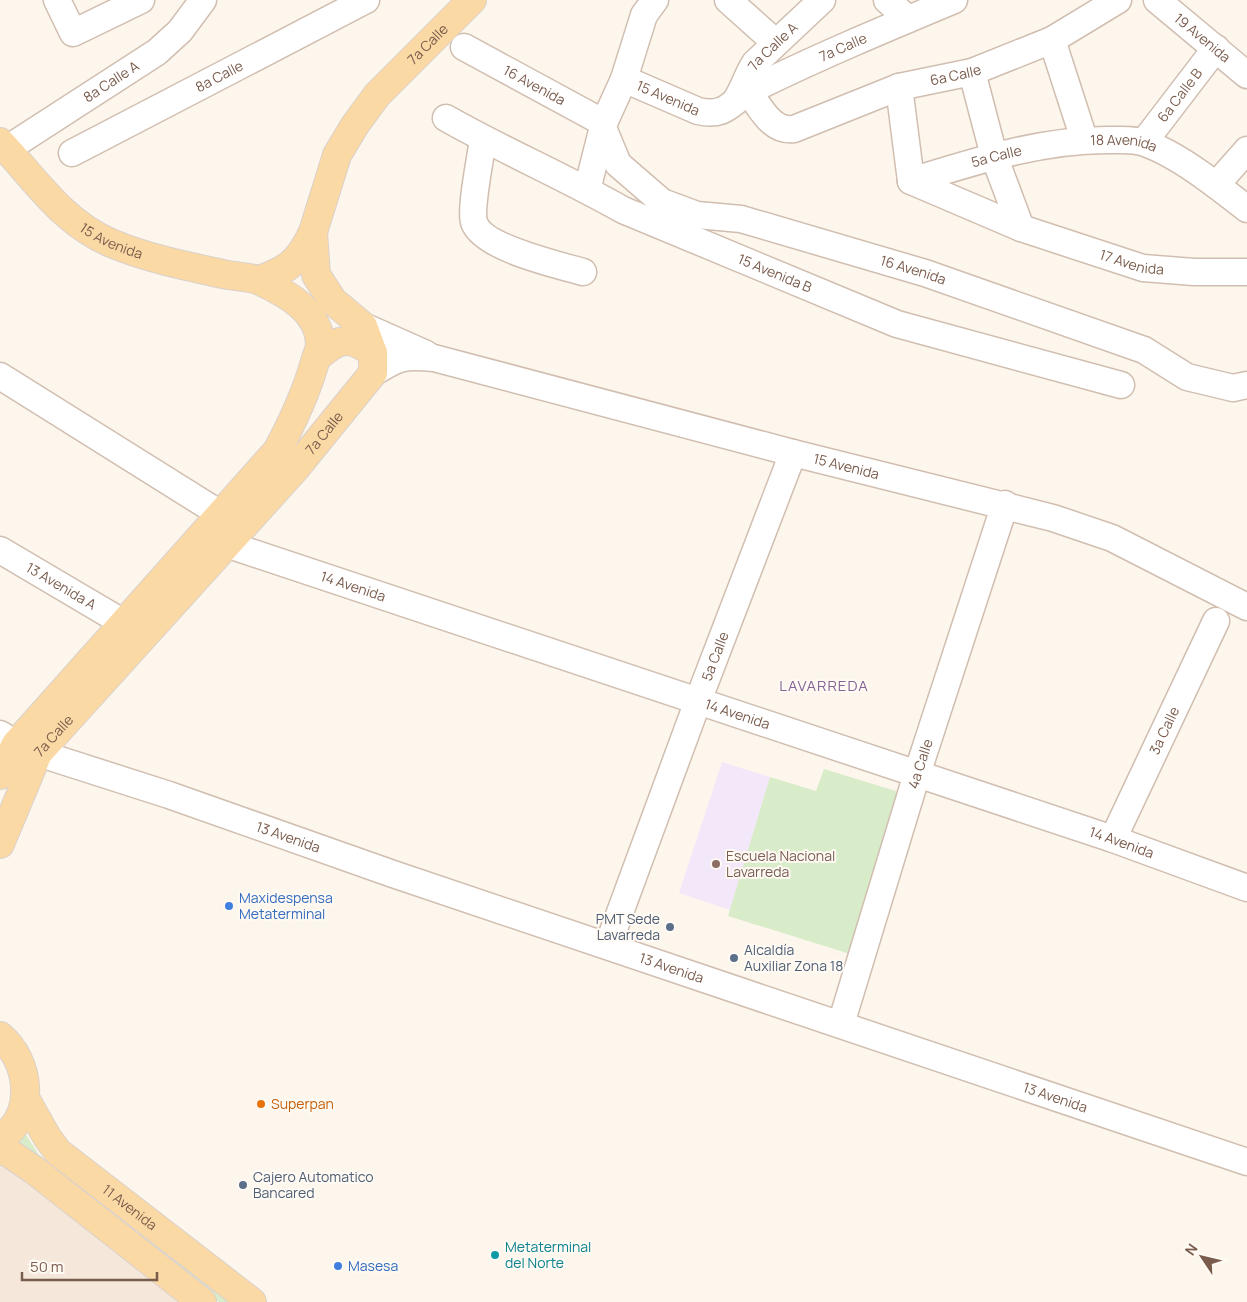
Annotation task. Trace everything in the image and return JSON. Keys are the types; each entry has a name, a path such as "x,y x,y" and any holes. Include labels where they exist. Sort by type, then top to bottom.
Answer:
{"main road":[{"name":"7a Calle","path":"0,844 18,744 226,544 320,440 373,363 363,326 333,300 316,275 313,232 337,155 354,125 377,95 472,0"},
{"name":"15 Avenida","path":"3,146 49,200 79,225 111,243 152,257 226,275 259,280"},
{"path":"259,280 283,272 302,255 313,232"},
{"name":"7a Calle","path":"0,775 18,744 122,622 222,515 277,452 305,394 320,344 317,329 310,315 300,304 259,280"},
{"path":"316,358 331,345 344,340 358,342 373,363"},
{"path":"0,1035 19,1060 25,1078 25,1098 18,1119 0,1139"},
{"name":"11 Avenida","path":"25,1098 46,1137 63,1156 252,1302"},
{"name":"11 Avenida","path":"0,1150 9,1153 34,1170 202,1302"}],"street":[{"path":"57,0 73,33 141,0"},
{"name":"8a Calle A","path":"3,146 157,52 180,31 203,0"},
{"name":"8a Calle","path":"72,153 366,0"},
{"path":"587,190 604,127 624,79 644,15 655,0"},
{"path":"728,0 776,43"},
{"name":"7a Calle A","path":"742,96 747,75 776,43 822,0"},
{"path":"887,0 908,19"},
{"name":"7a Calle","path":"742,96 798,67 954,0"},
{"name":"6a Calle","path":"742,96 773,124 783,129 794,129 899,87 972,72 1052,40 1118,0"},
{"name":"19 Avenida","path":"1157,0 1247,75"},
{"name":"18 Avenida","path":"1052,40 1084,140 1144,142 1216,185 1247,209"},
{"name":"16 Avenida","path":"464,47 604,127 618,164 662,202 697,215 741,219 925,273 1144,350 1187,377 1233,388 1247,385"},
{"name":"6a Calle B","path":"1144,142 1216,48"},
{"path":"972,72 994,156 1021,228"},
{"name":"15 Avenida","path":"624,79 698,111 711,114 723,112 742,96"},
{"path":"899,87 911,181"},
{"name":"15 Avenida B","path":"446,118 483,139 587,190 623,210 897,324 1120,385"},
{"path":"483,139 473,215 478,231 492,240 532,258 583,272"},
{"name":"5a Calle","path":"911,181 994,156 1084,140"},
{"path":"1216,185 1247,150"},
{"name":"17 Avenida","path":"911,181 1021,228 1143,268 1194,272 1247,272"},
{"name":"15 Avenida","path":"363,326 434,358"},
{"name":"15 Avenida","path":"373,363 393,361 410,355 434,358 793,454 1004,504 1112,538 1247,607"},
{"path":"0,376 222,515"},
{"name":"5a Calle","path":"608,945 698,701 793,454"},
{"name":"4a Calle","path":"841,1024 917,774 1004,504"},
{"name":"14 Avenida","path":"226,544 1113,839 1247,888"},
{"name":"13 Avenida A","path":"0,550 122,622"},
{"name":"3a Calle","path":"1113,839 1216,621"},
{"name":"13 Avenida","path":"18,744 393,874 1247,1162"}],"shaded area":[{"name":"Escuela Nacional Lavarreda","path":"722,762 770,777 730,910 679,893"},
{"path":"0,1162 10,1166 185,1302 0,1302"}],"green space":[{"path":"824,769 899,792 850,954 728,916 770,777 816,791"},
{"path":"23,1130 39,1155 109,1212 233,1302 219,1302 13,1145"}],"place":[{"name":"Escuela Nacional Lavarreda","path":"716,864"},
{"name":"Maxidespensa Metaterminal","path":"229,906"},
{"name":"PMT Sede Lavarreda","path":"670,927"},
{"name":"Alcaldía Auxiliar Zona 18","path":"734,958"},
{"name":"Superpan","path":"261,1104"},
{"name":"Cajero Automatico Bancared","path":"243,1185"},
{"name":"Metaterminal del Norte","path":"495,1255"},
{"name":"Masesa","path":"338,1266"}],"district":[{"name":"LAVARREDA","path":"824,686"}]}
